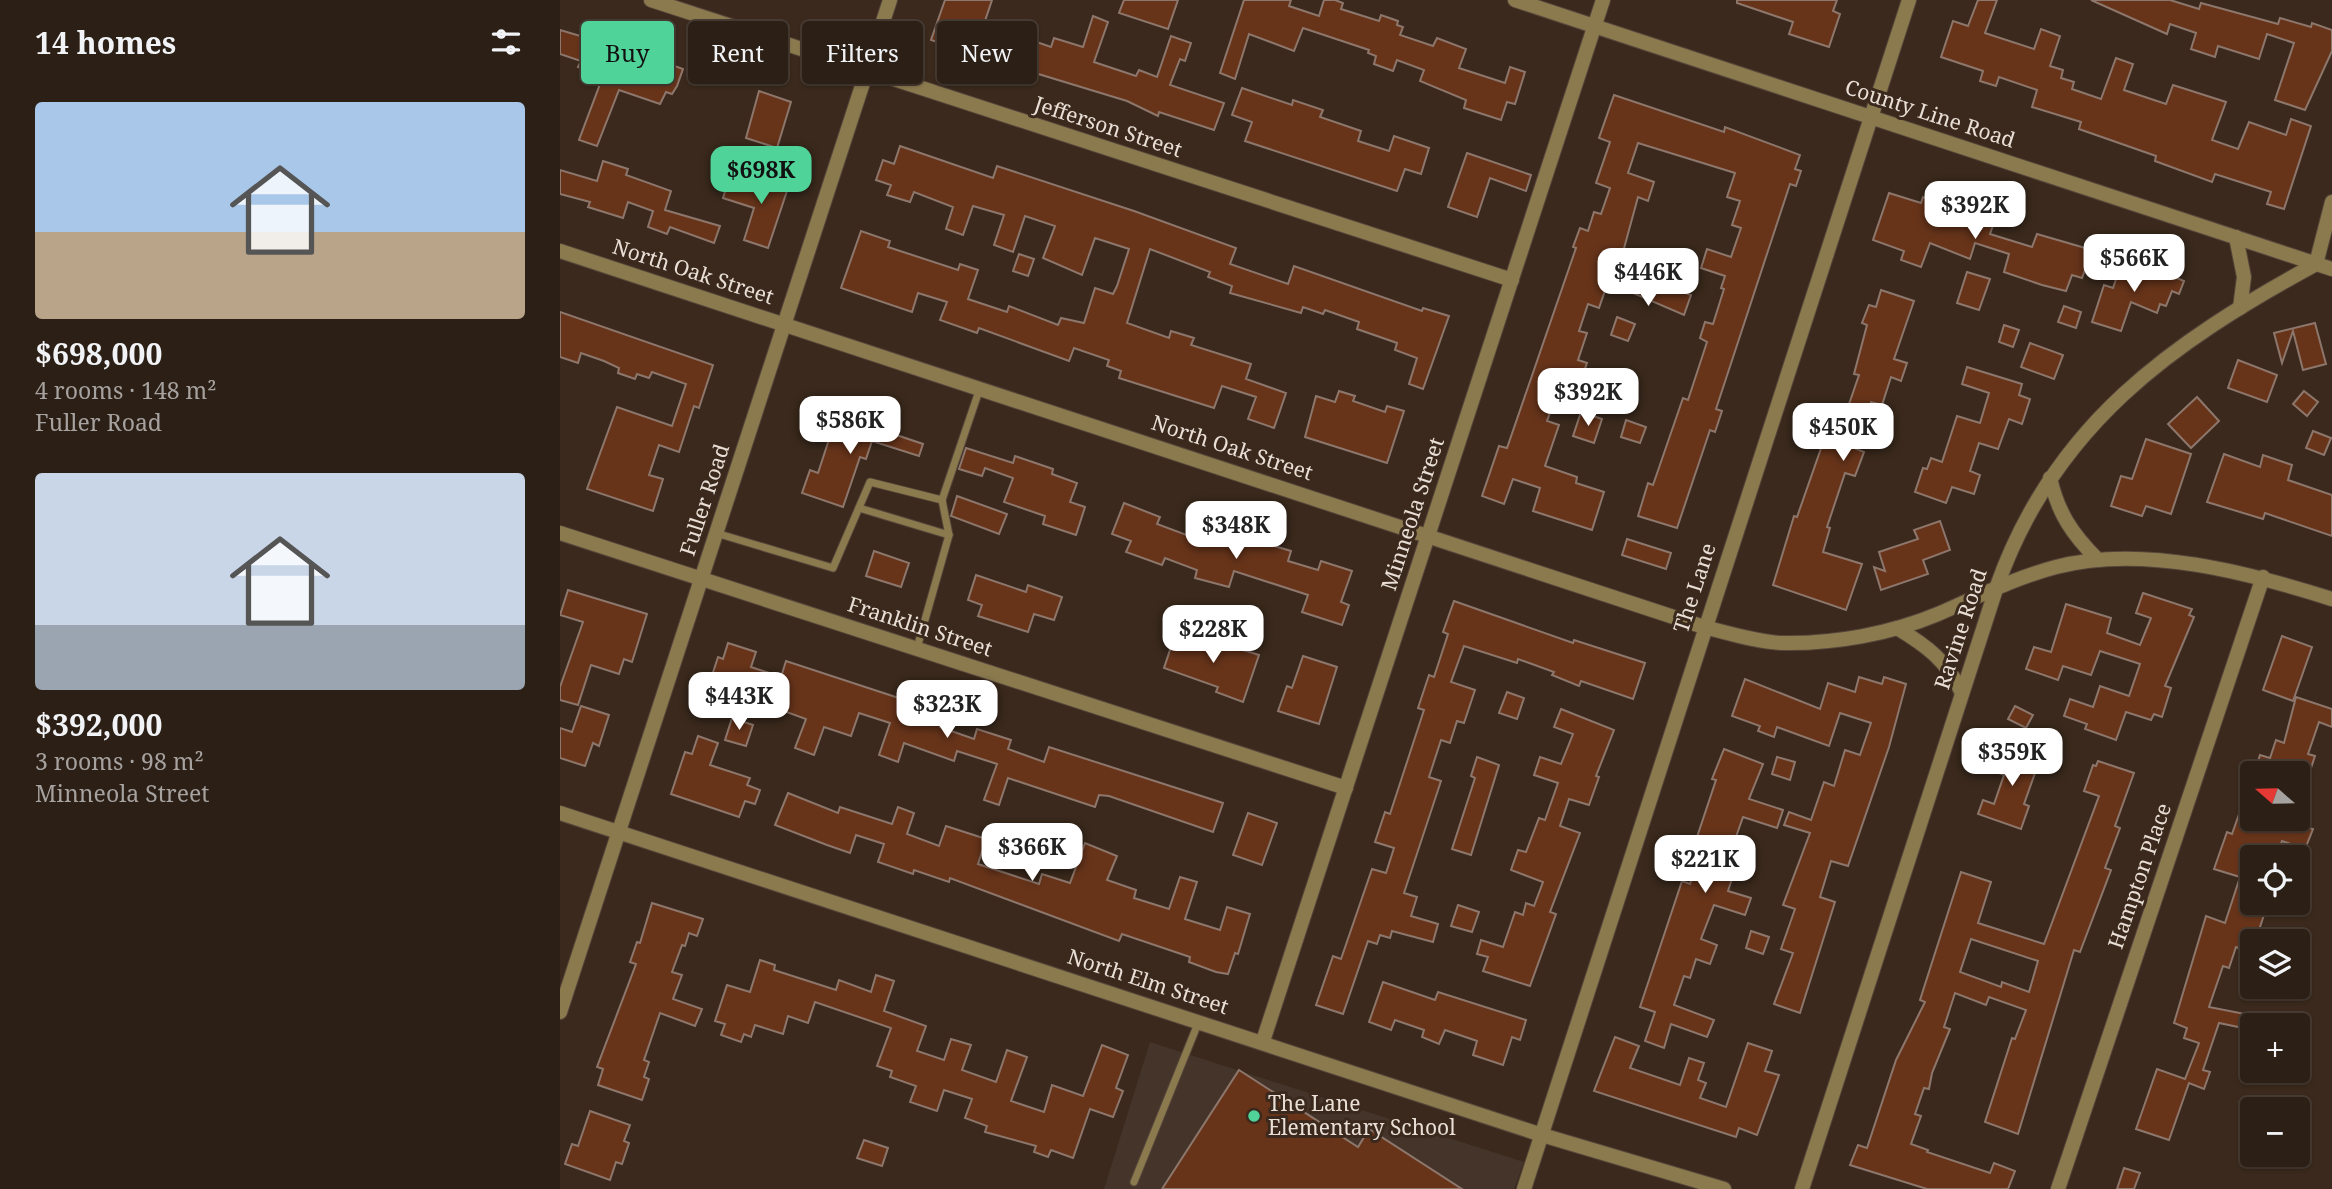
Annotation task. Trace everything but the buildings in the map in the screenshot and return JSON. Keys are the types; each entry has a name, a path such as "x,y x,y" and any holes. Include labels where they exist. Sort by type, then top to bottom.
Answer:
{"street":[{"name":"Jefferson Street","path":"651,0 802,49"},
{"name":"Fuller Road","path":"883,21 890,0"},
{"name":"County Line Road","path":"1515,0 2332,269"},
{"name":"Minneola Street","path":"1263,1041 1603,0"},
{"name":"The Lane","path":"1524,1189 1909,0"},
{"name":"Fuller Road","path":"560,1012 862,84"},
{"name":"Jefferson Street","path":"910,84 1512,280"},
{"path":"2316,264 2332,202"},
{"path":"2236,237 2244,277 2239,308"},
{"name":"North Oak Street","path":"560,251 1429,534 1704,627 1781,643 1852,637 1897,628 1997,586 2057,566 2098,560 2208,565 2263,577 2332,599"},
{"name":"Ravine Road","path":"1802,1189 1997,586 2022,525 2050,478 2093,421 2141,377 2239,308 2316,264"},
{"path":"2050,478 2056,504 2065,524 2098,560"},
{"name":"Franklin Street","path":"560,533 1346,788"},
{"name":"Hampton Place","path":"2058,1189 2263,577"},
{"path":"1897,628 1927,646 1941,659 1953,673 1962,693"},
{"name":"North Elm Street","path":"560,813 1263,1041 1542,1135 1724,1189"}],"lane":[{"path":"917,648 948,535 942,500 979,388"},
{"path":"716,533 833,568 870,482 942,500"},
{"path":"859,508 948,535"},
{"path":"1134,1182 1199,1021"}],"shaded area":[{"name":"The Lane Elementary School","path":"1150,1042 1524,1162 1514,1189 1104,1189"}],"place":[{"name":"The Lane Elementary School","path":"1254,1116"}]}
